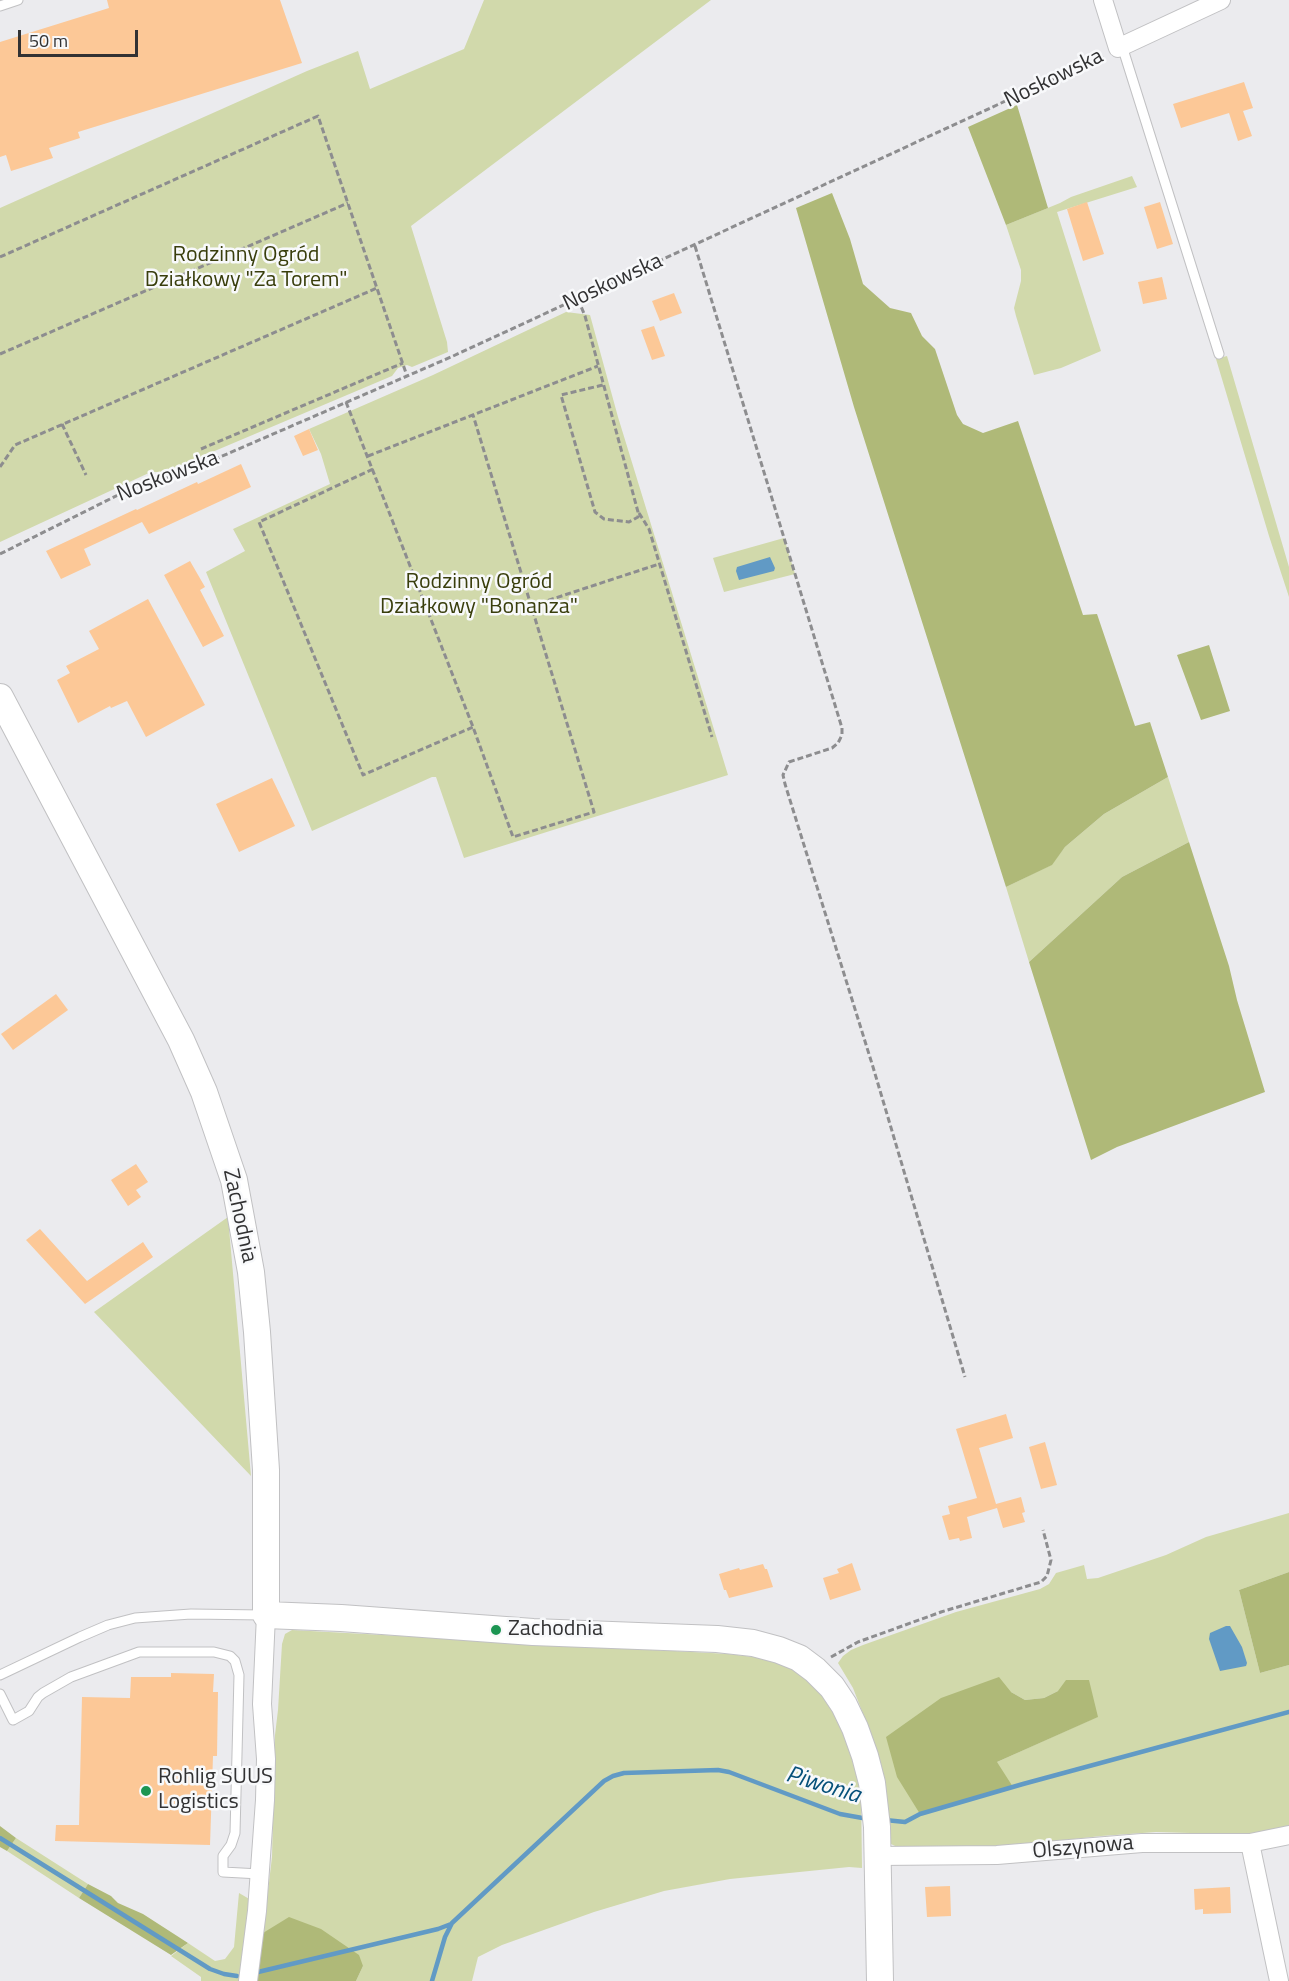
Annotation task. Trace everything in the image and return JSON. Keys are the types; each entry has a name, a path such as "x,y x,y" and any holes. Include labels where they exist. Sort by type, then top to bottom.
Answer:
{"street":[{"path":"1103,0 1120,47"},
{"name":"Noskowska","path":"1120,47 1221,0"},
{"name":"Zachodnia","path":"0,697 181,1040 204,1092 234,1180 251,1272 257,1332 267,1470 266,1616"},
{"path":"248,1981 260,1874 266,1779 262,1704 266,1616 341,1618 533,1632 717,1639 753,1643 799,1658 832,1687 844,1705 855,1728 872,1783 876,1819 880,1981"},
{"name":"Olszynowa","path":"877,1856 1006,1854 1142,1843 1250,1843 1289,1835"},
{"path":"1250,1843 1278,1981"}],"lane":[{"path":"0,6 18,0"},
{"path":"1120,47 1219,354"},
{"path":"0,1675 108,1625 135,1618 191,1614 266,1616"},
{"path":"0,1694 13,1720 29,1711 43,1693 71,1677 139,1652 214,1652 230,1656 235,1661 239,1675 235,1833 231,1845 223,1856 223,1872 260,1874"}],"path":[{"name":"Noskowska","path":"0,554 123,493 190,470 578,299 1088,64 1120,47"},
{"path":"0,257 318,116 407,376"},
{"path":"0,354 348,203"},
{"path":"695,246 842,728 842,735 832,748 789,762 783,775 965,1377"},
{"path":"0,467 15,445 377,288"},
{"path":"578,299 585,316 638,512 649,530 712,737"},
{"path":"201,449 402,363"},
{"path":"368,456 598,366"},
{"path":"603,385 561,395 567,417 595,512 604,519 629,522 638,517 638,512"},
{"path":"346,402 473,727 513,837 594,812 473,415"},
{"path":"62,424 86,475"},
{"path":"373,470 259,522 363,775 473,727"},
{"path":"531,606 659,564"},
{"path":"815,1670 836,1654 858,1642 941,1612 1041,1582 1047,1576 1051,1560 1043,1530"}],"green space":[{"name":"Rodzinny Ogród Działkowy \"Za Torem\"","path":"484,0 711,0 411,226 447,342 448,352 412,367 407,365 398,368 392,376 165,472 151,472 0,542 0,208 307,71 358,51 370,89 464,49"},
{"path":"1017,105 1048,208 1006,225 968,127"},
{"path":"1132,176 1137,187 1057,212 1101,351 1061,368 1034,375 1014,308 1021,281 1021,270 1006,225 1071,197"},
{"path":"832,193 850,239 863,284 890,308 911,313 922,336 935,349 957,415 963,424 983,433 1018,421 1083,615 1097,614 1135,726 1150,722 1168,777 1104,814 1065,847 1052,865 1006,887 854,407 796,208"},
{"name":"Rodzinny Ogród Działkowy \"Bonanza\"","path":"566,312 590,315 618,417 728,775 464,858 436,777 312,831 206,572 245,551 233,529 330,484 321,454 309,429 433,375"},
{"path":"1227,356 1289,567 1289,597 1216,359"},
{"path":"784,538 795,574 724,592 713,558"},
{"path":"1209,645 1230,711 1201,720 1177,655"},
{"path":"1168,777 1189,842 1122,877 1029,962 1006,887 1051,865 1065,847 1104,814"},
{"path":"1189,842 1229,966 1265,1092 1117,1147 1091,1160 1029,962 1122,877"},
{"path":"228,1217 251,1476 94,1312"},
{"path":"1289,1513 1289,1572 1239,1590 1260,1673 1289,1665 1289,1826 1255,1833 1156,1832 1101,1836 1047,1842 1012,1849 899,1848 891,1844 887,1838 883,1778 877,1750 853,1688 838,1663 843,1656 863,1645 956,1612 1040,1589 1049,1584 1056,1573 1084,1565 1087,1579 1098,1578 1166,1555 1206,1537","holes":["1058,1691 1097,1717 997,1762 1011,1692 1025,1700 1044,1698"]},
{"path":"1289,1572 1289,1665 1260,1673 1239,1590"},
{"path":"292,1630 729,1654 786,1664 807,1675 823,1691 847,1732 861,1791 862,1868 849,1867 730,1879 664,1891 594,1912 502,1945 478,1957 472,1981 356,1981 363,1966 263,1933 272,1857 275,1735 282,1644 285,1634"},
{"path":"999,1677 1011,1692 1025,1700 1044,1698 1058,1691 1066,1680 1089,1680 1098,1717 997,1762 1013,1787 920,1814 897,1777 886,1737 941,1698"},
{"path":"0,1826 16,1838 7,1851 0,1847"},
{"path":"16,1838 88,1884 79,1898 7,1851"},
{"path":"88,1884 111,1896 118,1903 143,1914 188,1943 171,1955 79,1898"},
{"path":"239,1893 251,1900 243,1972 238,1981 201,1981 201,1977 171,1956 188,1943 215,1961 225,1959 234,1947"},
{"path":"289,1917 321,1929 359,1955 363,1966 356,1981 256,1981 263,1933"}],"water":[{"path":"770,557 774,571 739,580 737,567"},
{"path":"1230,1626 1242,1647 1247,1663 1246,1666 1220,1671 1209,1639 1210,1633"}],"building":[{"path":"107,0 280,0 302,63 78,132 80,138 49,148 53,158 11,171 6,155 0,157 0,42 109,8"},
{"path":"1244,82 1253,108 1243,111 1252,136 1238,141 1229,113 1181,128 1173,104"},
{"path":"1087,202 1104,254 1083,261 1067,209"},
{"path":"1160,202 1173,244 1157,249 1144,207"},
{"path":"1162,277 1167,299 1143,304 1138,282"},
{"path":"674,293 682,313 660,321 652,301"},
{"path":"654,326 665,356 652,360 641,330"},
{"path":"309,429 318,450 303,456 294,436"},
{"path":"241,464 251,487 149,534 142,522 84,549 91,565 61,579 46,551"},
{"path":"190,561 205,587 200,590 224,636 203,647 164,575"},
{"path":"148,599 205,705 146,737 127,701 111,708 110,706 78,723 57,680 70,673 66,666 99,649 89,631"},
{"path":"272,778 295,826 239,852 216,804"},
{"path":"56,994 68,1010 13,1050 1,1034"},
{"path":"136,1164 148,1182 136,1190 141,1197 128,1206 111,1180"},
{"path":"40,1229 87,1281 143,1242 153,1257 85,1304 26,1240"},
{"path":"1006,1414 1013,1438 979,1448 996,1504 1021,1497 1025,1522 1003,1528 997,1508 967,1517 972,1538 960,1541 959,1538 949,1540 942,1516 950,1514 948,1506 977,1498 956,1429"},
{"path":"1045,1442 1057,1485 1041,1489 1029,1447"},
{"path":"852,1563 861,1590 830,1600 823,1578 839,1573 837,1569"},
{"path":"763,1564 773,1587 729,1598 719,1574"},
{"name":"Rohlig SUUS Logistics","path":"171,1673 214,1674 213,1692 218,1692 217,1756 213,1756 210,1845 55,1841 56,1825 79,1825 82,1697 130,1698 131,1677 171,1677"},
{"path":"950,1886 951,1916 927,1917 925,1887"},
{"path":"1230,1887 1231,1913 1203,1914 1203,1909 1195,1910 1194,1889"}],"waterway":[{"name":"Piwonia","path":"885,1820 905,1822 920,1814 1023,1784 1289,1712"},
{"name":"Piwonia","path":"432,1981 445,1937 452,1923 604,1781 613,1776 624,1773 718,1770 729,1772 840,1814 868,1819"},
{"path":"0,1838 210,1969 237,1976"},
{"path":"258,1972 451,1924"}],"place":[{"name":"Zachodnia","path":"496,1630"},
{"name":"Rohlig SUUS Logistics","path":"146,1791"}]}
